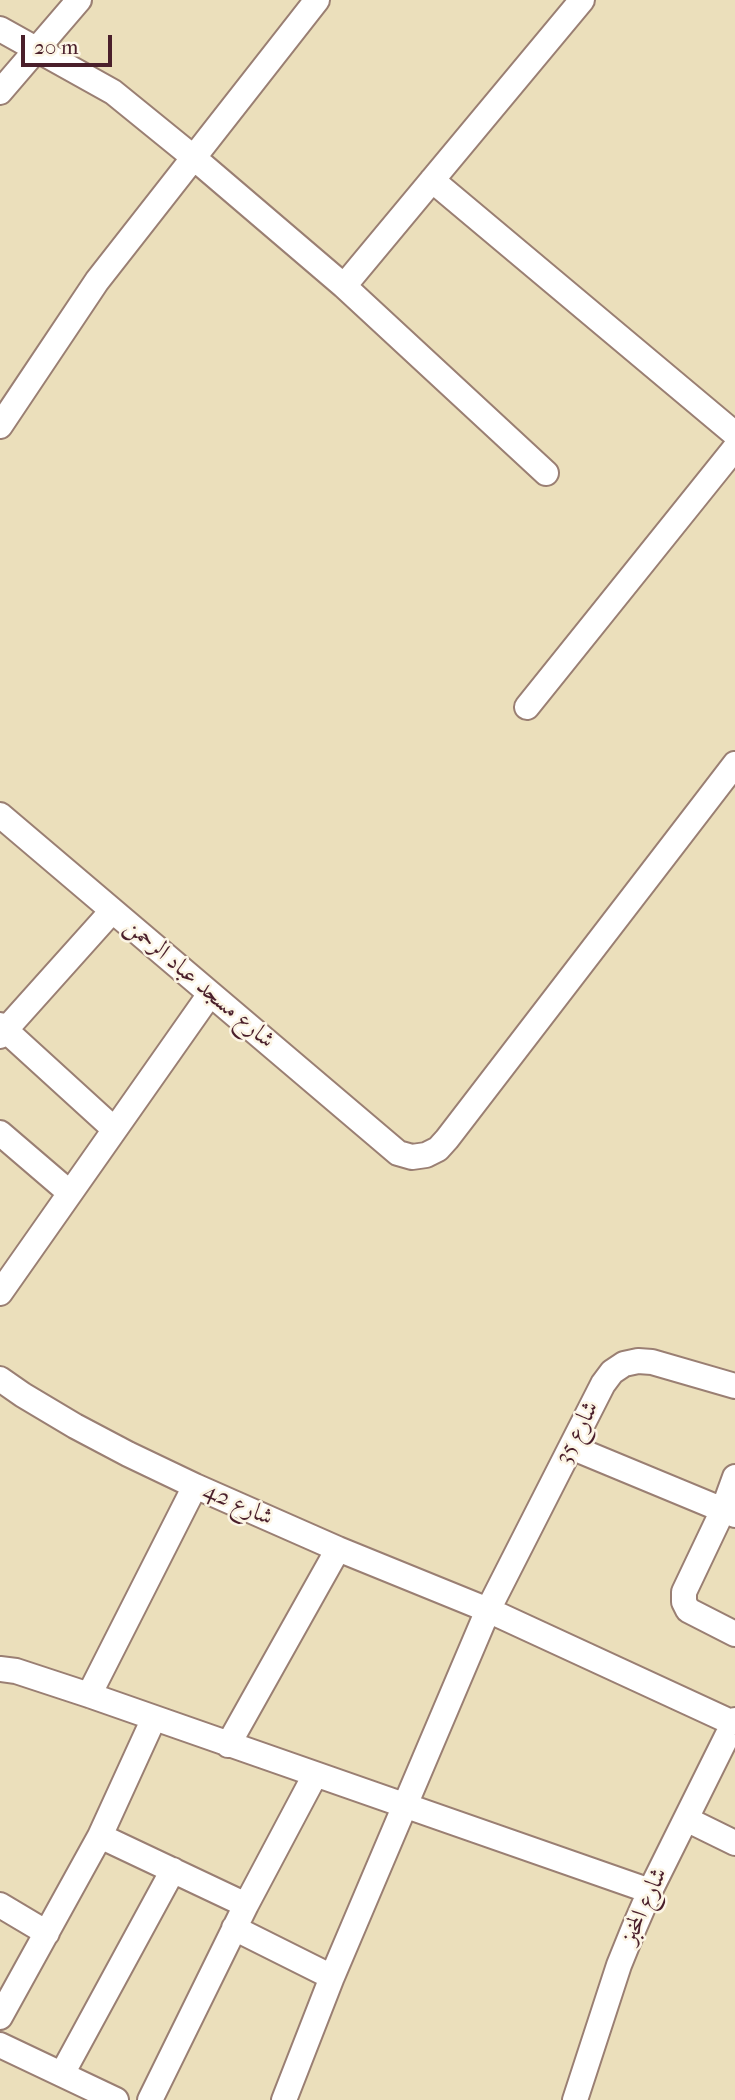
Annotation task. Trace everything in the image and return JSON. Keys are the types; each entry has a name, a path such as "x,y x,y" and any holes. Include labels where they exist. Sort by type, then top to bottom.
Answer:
{"street":[{"path":"0,92 79,0"},
{"path":"0,426 97,281 317,0"},
{"path":"344,286 582,0"},
{"path":"0,29 113,92 344,286 547,473"},
{"path":"432,180 735,434"},
{"path":"527,707 735,448"},
{"name":"شارع مسجد عباد الرحمن","path":"0,815 398,1153 412,1157 426,1155 438,1149 447,1139 735,764"},
{"path":"112,911 2,1031 114,1129"},
{"path":"0,1293 210,993"},
{"path":"0,1133 70,1193"},
{"name":"شارع 35","path":"284,2100 332,1977 488,1611 603,1384 612,1372 624,1364 638,1361 652,1362 735,1386"},
{"name":"شارع 42","path":"0,1379 75,1426 195,1486 488,1611 734,1721"},
{"path":"571,1447 729,1513"},
{"path":"735,1477 729,1513 684,1592 684,1602 688,1610 735,1634"},
{"path":"89,1695 195,1486"},
{"path":"228,1745 338,1549"},
{"path":"0,1669 16,1671 89,1695 650,1891"},
{"path":"0,2017 100,1836 154,1718"},
{"name":"شارع المخبز","path":"575,2100 619,1965 650,1891 734,1721"},
{"path":"149,2100 234,1928 315,1774"},
{"path":"686,1819 735,1843"},
{"path":"100,1836 246,1905"},
{"path":"62,2074 173,1870"},
{"path":"0,1905 47,1933"},
{"path":"234,1928 332,1977"},
{"path":"0,2045 116,2100"}]}
